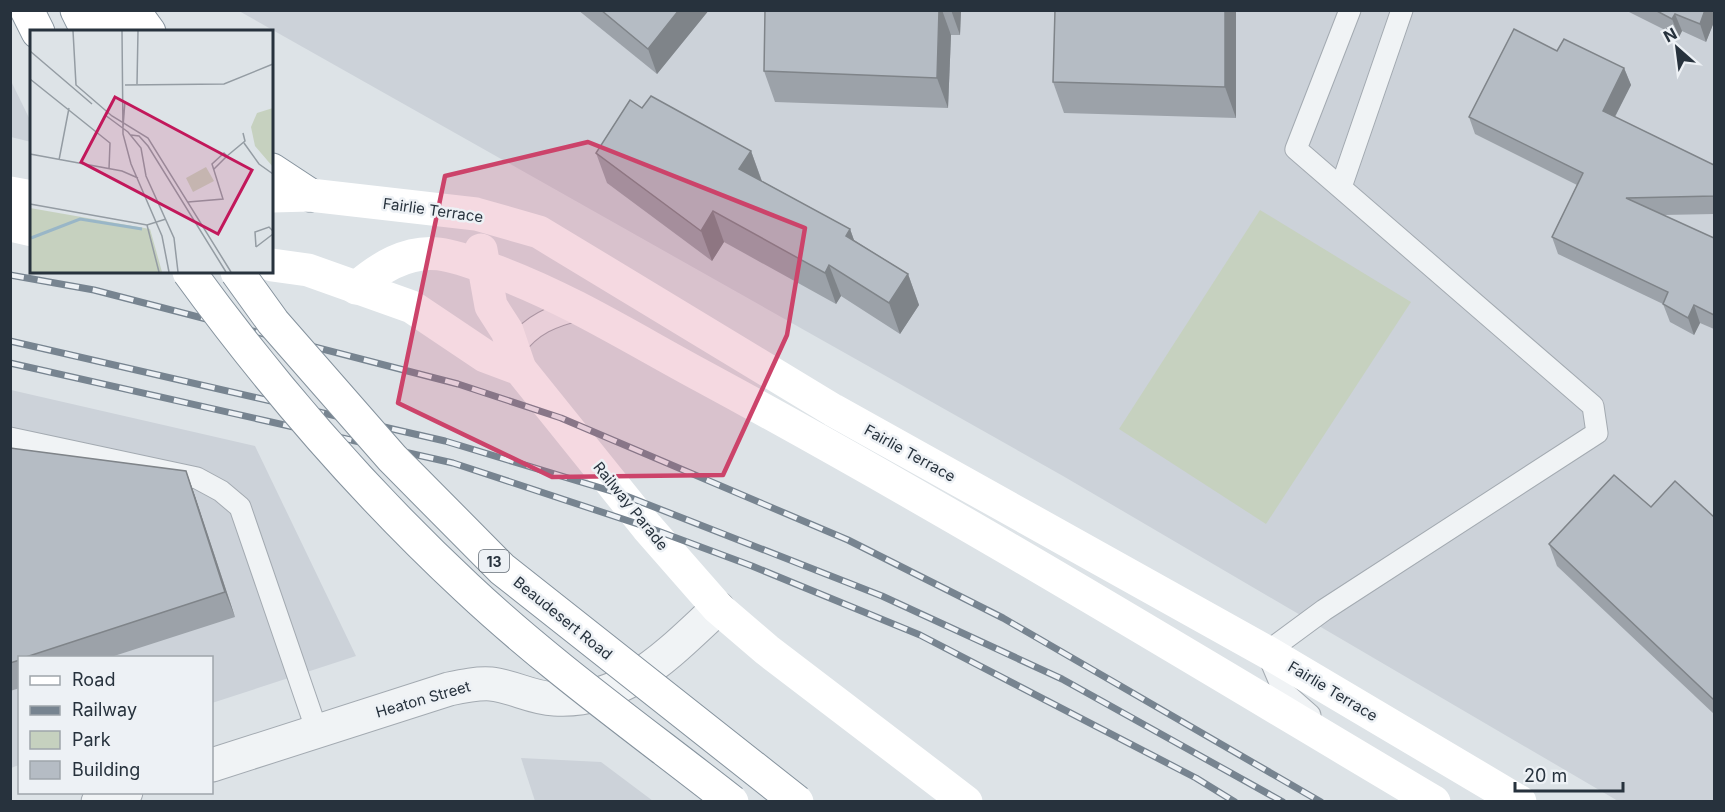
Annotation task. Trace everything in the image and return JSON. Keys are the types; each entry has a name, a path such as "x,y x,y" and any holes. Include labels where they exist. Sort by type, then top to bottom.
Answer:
{"main road":[{"path":"27,10 37,30"},
{"path":"76,10 87,30"},
{"path":"105,10 115,30"},
{"path":"133,10 148,30"},
{"path":"273,171 310,195"},
{"path":"10,193 30,197"},
{"name":"Fairlie Terrace","path":"273,196 310,195 476,214 539,232 833,410 1267,652 1520,801"},
{"path":"476,214 491,306 517,358"},
{"path":"10,225 30,230"},
{"path":"356,288 375,272 412,255 436,254 483,267 527,283 580,309 813,437 1434,801"},
{"path":"273,265 308,270 412,307 485,356 517,358"},
{"name":"13","path":"190,273 243,346 359,481 468,589 573,678 732,801"},
{"name":"Beaudesert Road","path":"238,273 273,322 392,459 502,569 797,801"},
{"name":"Railway Parade","path":"517,358 647,527 718,608 767,650 966,801"}],"street":[{"name":"Heaton Street","path":"213,765 449,688 491,684 552,699 574,699 603,693 640,677 718,608"},
{"path":"98,801 120,794"}],"lane":[{"path":"1350,10 1296,149 1593,406 1597,433 1324,610 1267,652 1284,692 1355,755"},
{"path":"1341,187 1402,10"},
{"path":"517,358 525,333 555,315 580,309"},
{"path":"10,438 197,478 221,491 240,507 317,731"}],"highlighted area":[{"path":"588,142 805,228 787,335 723,475 552,477 398,403 445,176"}],"shaded area":[{"path":"239,11 1714,11 1714,801 1618,801 1063,476"},
{"path":"11,81 30,120 30,142 11,137"},
{"path":"11,390 255,446 356,656 213,703 213,656 18,656 18,765 11,768"},
{"path":"521,758 601,762 653,801 535,801"}],"green space":[{"path":"1260,210 1411,302 1266,524 1119,429"}],"building":[{"path":"601,10 679,10 648,49"},
{"path":"765,10 939,10 937,78 764,71"},
{"path":"1055,10 1225,10 1225,87 1053,82"},
{"path":"1655,10 1705,10 1700,24 1675,14 1672,19"},
{"path":"1514,29 1557,51 1564,39 1624,68 1603,111 1714,165 1714,196 1626,198 1714,238 1714,315 1694,305 1688,318 1663,304 1668,292 1552,237 1583,173 1469,117"},
{"path":"651,96 751,151 739,169 850,229 846,236 908,274 889,303 829,265 825,273 713,211 701,231 596,153 630,100 642,108"},
{"path":"10,448 186,471 225,592 29,656 18,656 18,661 10,663"},
{"path":"1614,475 1651,507 1675,481 1714,517 1714,700 1549,544"}],"railway":[{"path":"10,275 94,290 458,384 561,418 848,540 1003,618 1321,802"},
{"path":"10,341 445,441 621,494 882,596 1062,679 1283,802"},
{"path":"10,363 453,463 647,527 752,566 920,635 1196,778 1235,802"}]}
